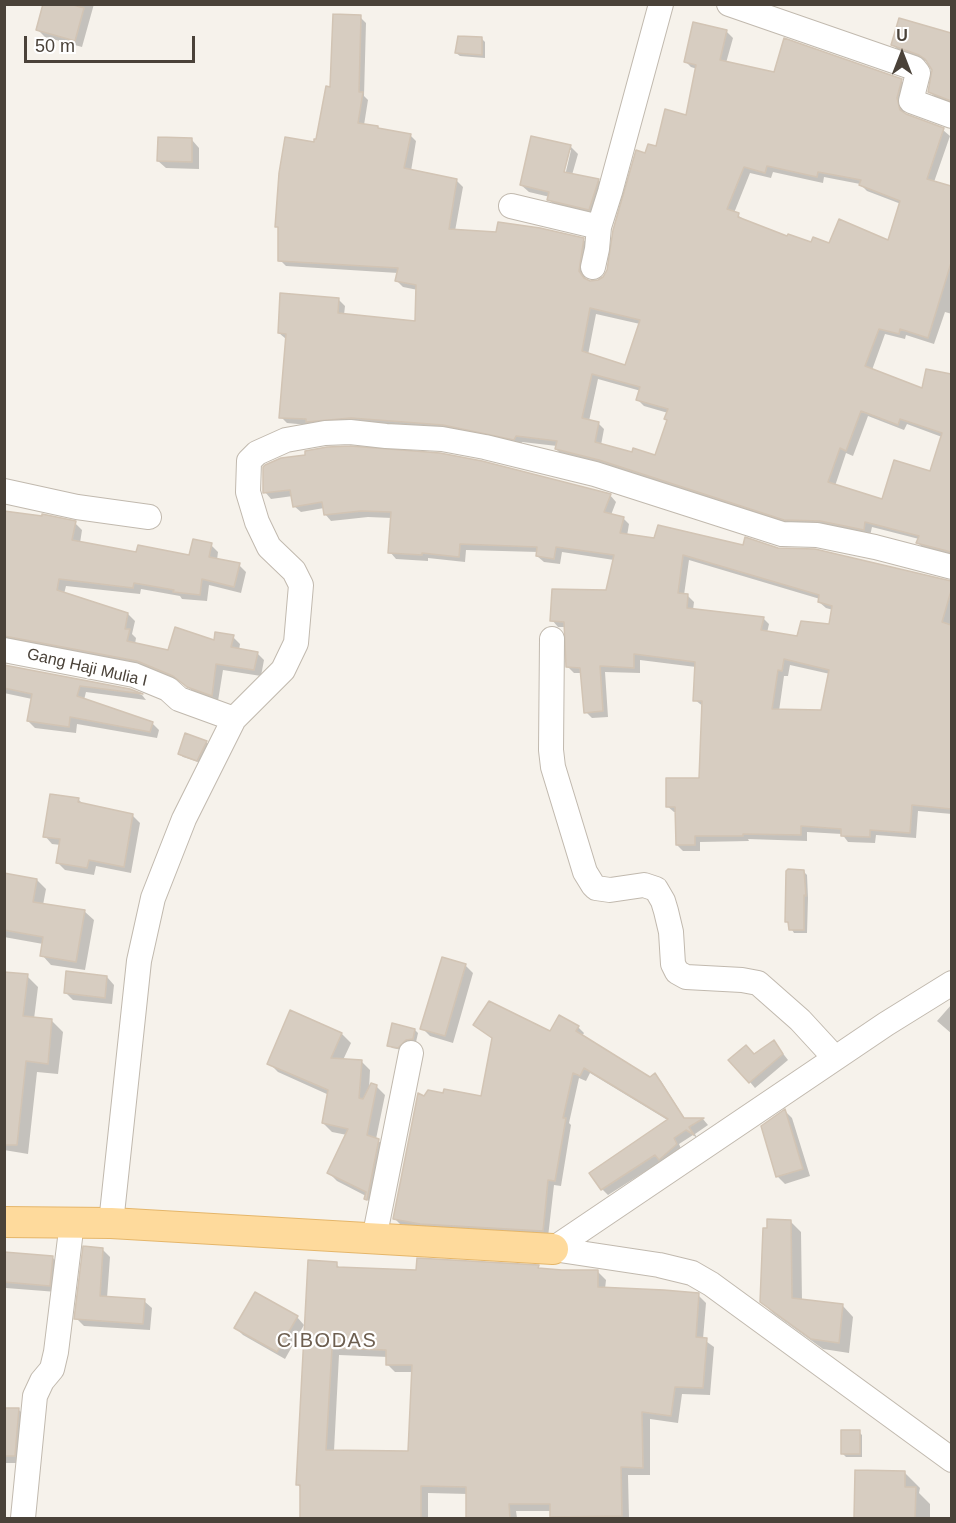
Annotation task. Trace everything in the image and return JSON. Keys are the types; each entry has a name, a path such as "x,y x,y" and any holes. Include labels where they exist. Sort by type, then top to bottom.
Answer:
{"main road":[{"path":"4,1222 111,1223 553,1249"}],"street":[{"path":"593,267 599,227 661,4"},
{"path":"729,4 914,68 918,73 911,101 951,116"},
{"path":"511,206 599,227"},
{"path":"111,1223 137,970 153,898 184,819 234,719 283,670 296,643 301,585 294,571 269,547 257,522 248,492 249,461 257,453 286,440 325,433 350,432 464,442 595,474 782,534 817,536 875,547 951,567"},
{"path":"4,491 77,507 149,517"},
{"path":"552,639 551,750 553,767 585,872 593,885 596,888 610,890 644,885 656,889 666,911 671,932 673,964 677,972 686,977 742,980 758,984 800,1020 836,1058"},
{"name":"Gang Haji Mulia I","path":"4,650 134,675 168,689 179,699 234,719"},
{"path":"553,1249 951,983"},
{"path":"374,1239 411,1053"},
{"path":"23,1518 35,1396 42,1381 52,1369 56,1352 72,1222"},
{"path":"553,1249 659,1265 692,1273 711,1284 951,1460"}],"building":[{"path":"43,4 70,4 84,8 75,41 36,30"},
{"path":"333,14 361,15 359,92 363,92 358,123 411,134 404,168 457,179 449,229 496,232 498,222 584,238 579,271 584,278 590,281 603,277 607,270 613,230 636,150 645,153 648,144 656,146 665,109 686,115 696,65 684,62 693,22 727,30 720,60 774,72 784,38 902,79 897,98 900,110 944,128 927,179 951,186 951,263 928,338 900,329 899,334 879,329 865,366 922,388 926,369 951,374 951,552 916,543 919,536 865,522 864,530 820,521 784,520 599,460 555,449 557,441 516,436 514,440 443,425 351,418 306,422 306,419 279,418 286,334 278,333 280,293 339,298 338,313 415,321 416,285 395,281 398,268 278,261 278,227 275,227 279,173 285,137 314,142 326,86 330,87","holes":["767,166 817,177 818,172 861,180 859,185 900,201 888,240 839,219 829,243 813,237 811,242 788,234 787,236 738,217 739,213 727,209 744,167 765,173","590,308 640,320 625,365 582,351","592,374 640,387 636,400 668,409 664,419 667,420 655,455 633,448 632,452 595,442 599,422 582,418","861,411 898,425 900,419 942,433 930,471 894,460 882,499 828,482 840,448 846,451"]},
{"path":"899,18 951,33 951,101 928,92 932,70 925,59 891,45"},
{"path":"458,36 482,37 482,55 455,53"},
{"path":"531,136 571,145 564,172 599,179 589,210 547,200 549,192 520,185"},
{"path":"158,137 192,138 192,162 157,161"},
{"path":"350,446 440,453 482,461 611,494 604,512 624,517 620,533 654,538 658,525 743,545 745,537 778,548 815,549 951,581 951,591 942,622 951,625 951,809 912,805 910,833 870,830 870,837 841,836 841,829 801,826 801,835 695,836 695,845 676,845 675,807 666,807 666,778 699,778 702,701 693,701 695,662 634,654 634,668 600,666 603,711 584,713 580,668 566,667 564,622 550,621 552,589 606,590 614,555 556,547 554,559 536,556 537,547 460,544 459,557 422,553 422,555 388,553 391,512 361,511 324,515 322,502 293,507 290,490 263,493 263,467 265,465 281,458 305,455 305,451","holes":["683,555 819,595 818,602 832,606 829,624 801,621 797,636 761,630 764,617 687,608 688,594 678,593","784,659 829,670 821,710 772,709 778,670 782,671"]},
{"path":"4,511 42,516 42,514 76,521 72,540 136,552 138,545 189,555 193,539 212,543 209,557 240,563 234,587 202,579 200,595 173,592 174,590 134,583 133,588 59,579 57,590 128,613 125,629 130,629 127,641 168,650 175,627 214,640 215,632 234,635 231,647 258,652 254,670 216,664 212,696 187,687 173,676 137,661 4,636"},
{"path":"4,665 130,689 143,694 80,686 77,696 153,722 150,732 70,717 69,727 27,721 32,694 4,688"},
{"path":"185,733 207,741 197,761 178,754"},
{"path":"50,794 79,798 78,802 133,814 124,867 89,860 87,868 56,863 60,839 43,837"},
{"path":"788,869 804,870 806,896 804,895 804,930 789,930 788,922 785,922 786,871"},
{"path":"4,873 37,879 33,902 85,910 76,962 40,956 43,937 4,930"},
{"path":"442,957 466,964 445,1036 420,1029"},
{"path":"66,971 107,976 105,998 64,993"},
{"path":"4,972 28,974 23,1016 52,1019 48,1064 26,1061 17,1145 4,1145"},
{"path":"489,1001 550,1031 559,1015 579,1026 576,1031 650,1077 655,1073 684,1118 704,1118 689,1127 694,1135 686,1130 674,1138 677,1144 659,1160 655,1155 601,1190 589,1173 668,1119 584,1068 580,1076 573,1073 563,1118 566,1118 555,1181 548,1180 543,1231 420,1224 393,1219 418,1093 424,1096 428,1090 443,1093 444,1089 481,1096 492,1038 473,1025"},
{"path":"290,1010 342,1033 331,1058 362,1060 359,1098 363,1099 371,1083 377,1085 367,1135 379,1139 367,1200 364,1199 366,1192 327,1173 348,1129 322,1123 328,1090 267,1064"},
{"path":"392,1023 415,1029 413,1039 406,1040 398,1048 387,1046"},
{"path":"774,1040 783,1054 749,1083 728,1060 746,1045 754,1054"},
{"path":"785,1109 803,1169 776,1177 761,1126"},
{"path":"767,1219 791,1220 792,1298 843,1304 839,1343 811,1339 760,1302 763,1228 767,1228"},
{"path":"83,1246 103,1248 100,1296 145,1299 143,1324 74,1319"},
{"path":"4,1252 53,1256 50,1286 4,1282"},
{"path":"417,1258 539,1265 538,1268 598,1270 598,1287 699,1293 696,1337 707,1338 703,1388 675,1387 671,1416 642,1412 643,1468 621,1467 622,1516 550,1517 550,1504 509,1504 510,1518 466,1518 466,1487 421,1486 421,1518 300,1518 300,1485 296,1485 308,1260 337,1262 337,1267 416,1270","holes":["332,1348 386,1350 386,1365 412,1365 408,1451 326,1450"]},
{"path":"255,1292 298,1316 277,1352 234,1328"},
{"path":"4,1408 19,1408 15,1456 4,1456"},
{"path":"841,1430 860,1430 860,1454 841,1454"},
{"path":"855,1470 905,1471 905,1487 916,1487 915,1518 854,1518"}],"district":[{"name":"CIBODAS","path":"327,1341"}]}
